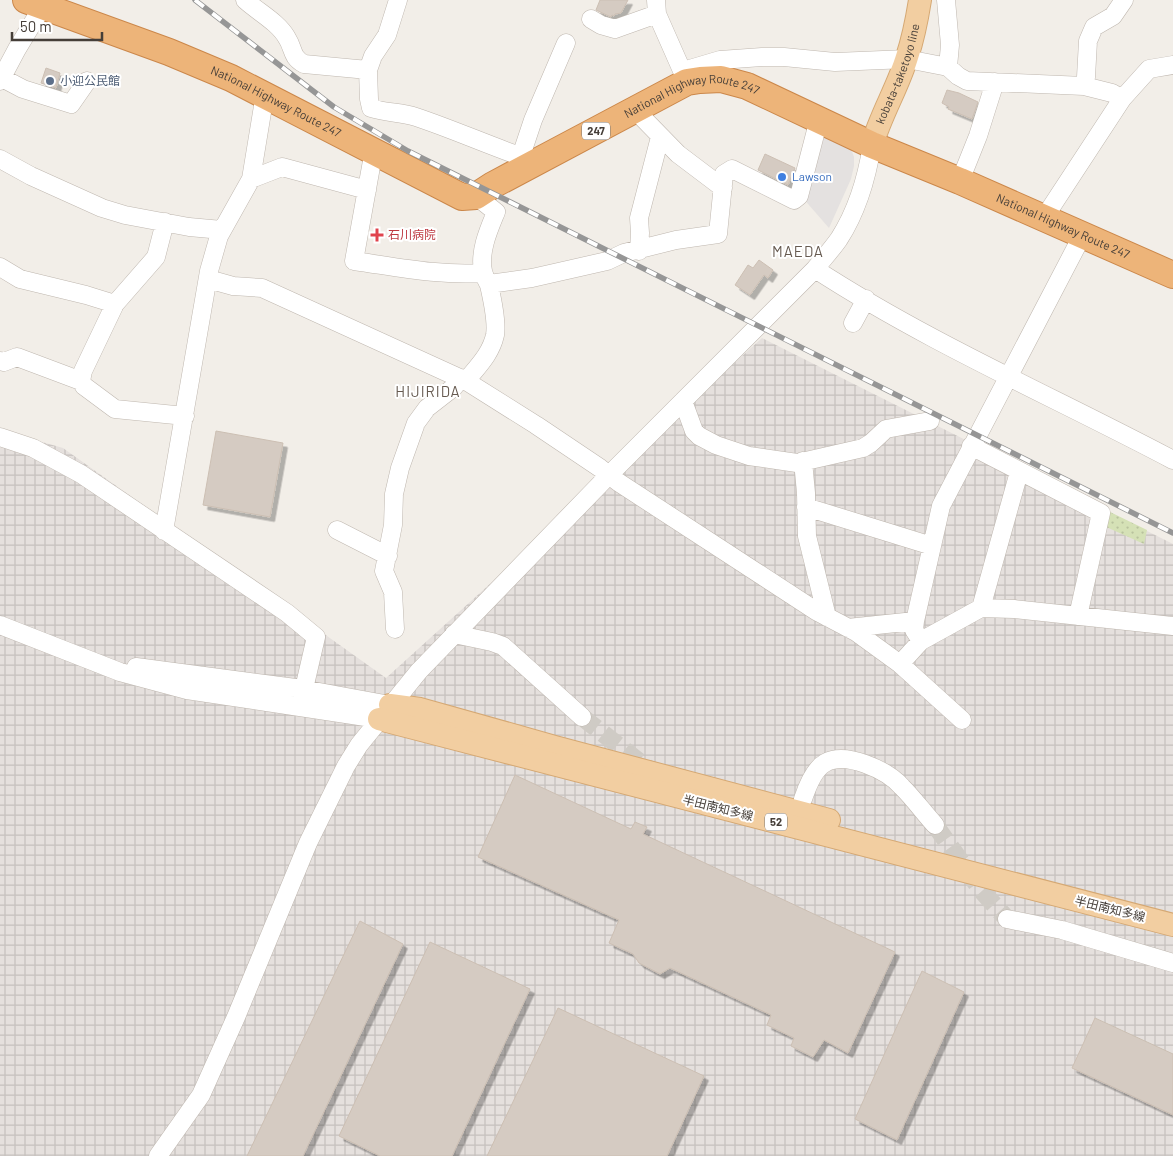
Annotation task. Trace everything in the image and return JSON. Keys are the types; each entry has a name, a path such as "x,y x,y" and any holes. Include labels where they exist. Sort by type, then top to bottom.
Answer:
{"highway":[{"name":"National Highway Route 247","path":"34,3 168,52 231,78 462,197 476,196 525,163 634,110 685,77 700,80 721,79 747,86 872,144 960,180 1082,236 1171,268"}],"main road":[{"name":"kobata-taketoyo line","path":"872,144 877,126 907,59 920,0"},
{"name":"半田南知多線","path":"384,712 420,709 841,823 1173,909"},
{"name":"半田南知多線","path":"384,712 1173,925"}],"street":[{"path":"245,0 279,28 287,38 296,60 304,64 368,70"},
{"path":"398,0 387,34 373,56 368,70 371,108 384,112 390,111 415,116 514,154 525,163"},
{"path":"946,0 950,45 948,67"},
{"path":"1084,86 1088,41 1094,27 1114,16 1124,0"},
{"path":"34,3 17,49 1,80 71,104 87,81"},
{"path":"592,19 601,25 615,29 656,7 685,77 720,60 762,57 784,57 835,62 907,59 948,67 967,81 1084,86 1112,93 1122,99"},
{"path":"525,163 524,147 530,129 566,43"},
{"path":"1044,218 1122,99 1149,69 1173,65"},
{"path":"960,180 976,144 995,82"},
{"path":"164,531 208,279 222,230 251,179 265,94"},
{"path":"634,110 678,154 723,188"},
{"path":"374,150 354,260 418,269 431,273 486,279 532,278 607,261 624,254 676,240 718,234 724,174 732,169 794,200 798,196 819,119"},
{"path":"639,251 639,218 660,137"},
{"path":"158,1156 201,1095 236,1017 308,843 346,766 384,712 454,634 609,475 816,270 840,238 857,202 868,172 872,144"},
{"path":"0,159 31,176 102,208 125,215 222,230"},
{"path":"251,179 282,168 367,190"},
{"path":"395,629 393,592 384,571 393,525 394,494 409,440 416,423 427,408 464,379 484,359 495,334 493,311 486,279 484,246 496,212 476,196"},
{"path":"81,381 83,371 116,304 156,257 165,222"},
{"path":"921,641 914,630 915,621 941,506 1082,236"},
{"path":"0,267 20,279 116,304"},
{"path":"816,270 902,321 1008,378 1173,460"},
{"path":"208,279 234,286 262,288 464,379 609,475 828,617 848,628 900,664 962,720"},
{"path":"853,323 866,299"},
{"path":"0,361 4,362 17,356 81,381 84,386 115,409 185,416"},
{"path":"682,402 694,431 699,436 716,445 749,456 797,463 863,448 872,443 886,428 930,421"},
{"path":"0,438 32,448 81,474 287,613 316,637 302,698"},
{"path":"971,446 1101,513 1078,616"},
{"path":"803,462 807,536 828,617"},
{"path":"981,608 1019,472"},
{"path":"806,507 932,546"},
{"path":"337,530 388,556"},
{"path":"900,664 921,641 981,608 1014,609 1173,626"},
{"path":"848,628 915,621"},
{"path":"0,625 120,672 188,690 302,698 384,712"},
{"path":"454,634 503,646 582,717"},
{"path":"803,799 818,768 834,760 846,759 861,763 891,778 902,786 935,825"},
{"path":"1007,919 1062,930 1173,963"}],"shaded area":[{"path":"820,133 851,149 854,157 851,179 829,228 802,197"},
{"path":"762,338 1173,544 1173,1156 0,1156 0,430 63,448 386,678"}],"green space":[{"path":"1108,511 1147,530 1144,544 1104,526"}],"building":[{"path":"600,0 628,0 621,13 611,17 596,10"},
{"name":"小迎公民館","path":"46,68 60,73 56,88 41,83"},
{"path":"947,90 959,93 978,102 972,119 948,109 949,107 942,103"},
{"name":"Lawson","path":"765,154 795,168 788,185 758,170"},
{"path":"759,260 773,270 768,278 764,275 750,295 735,285 748,265 753,268"},
{"path":"216,431 283,443 270,517 203,505"},
{"path":"515,775 631,829 635,822 647,827 643,834 895,952 848,1053 824,1040 813,1057 791,1046 794,1038 767,1025 771,1015 670,968 660,974 639,963 633,954 609,943 619,920 478,857"},
{"path":"360,921 403,944 303,1156 247,1156"},
{"path":"430,942 530,989 452,1156 380,1156 339,1136"},
{"path":"922,971 964,992 897,1140 855,1119"},
{"path":"558,1008 704,1076 667,1156 487,1156"},
{"path":"1095,1018 1173,1054 1173,1115 1072,1068"}],"tunnel":[{"path":"582,717 651,771"},
{"path":"935,825 981,890 1007,919"}],"railway":[{"path":"195,0 334,107 408,151 1173,533"}],"place":[{"name":"小迎公民館","path":"50,81"},
{"name":"Lawson","path":"782,177"},
{"name":"石川病院","path":"377,235"}],"district":[{"name":"MAEDA","path":"798,252"},
{"name":"HIJIRIDA","path":"428,392"}]}
